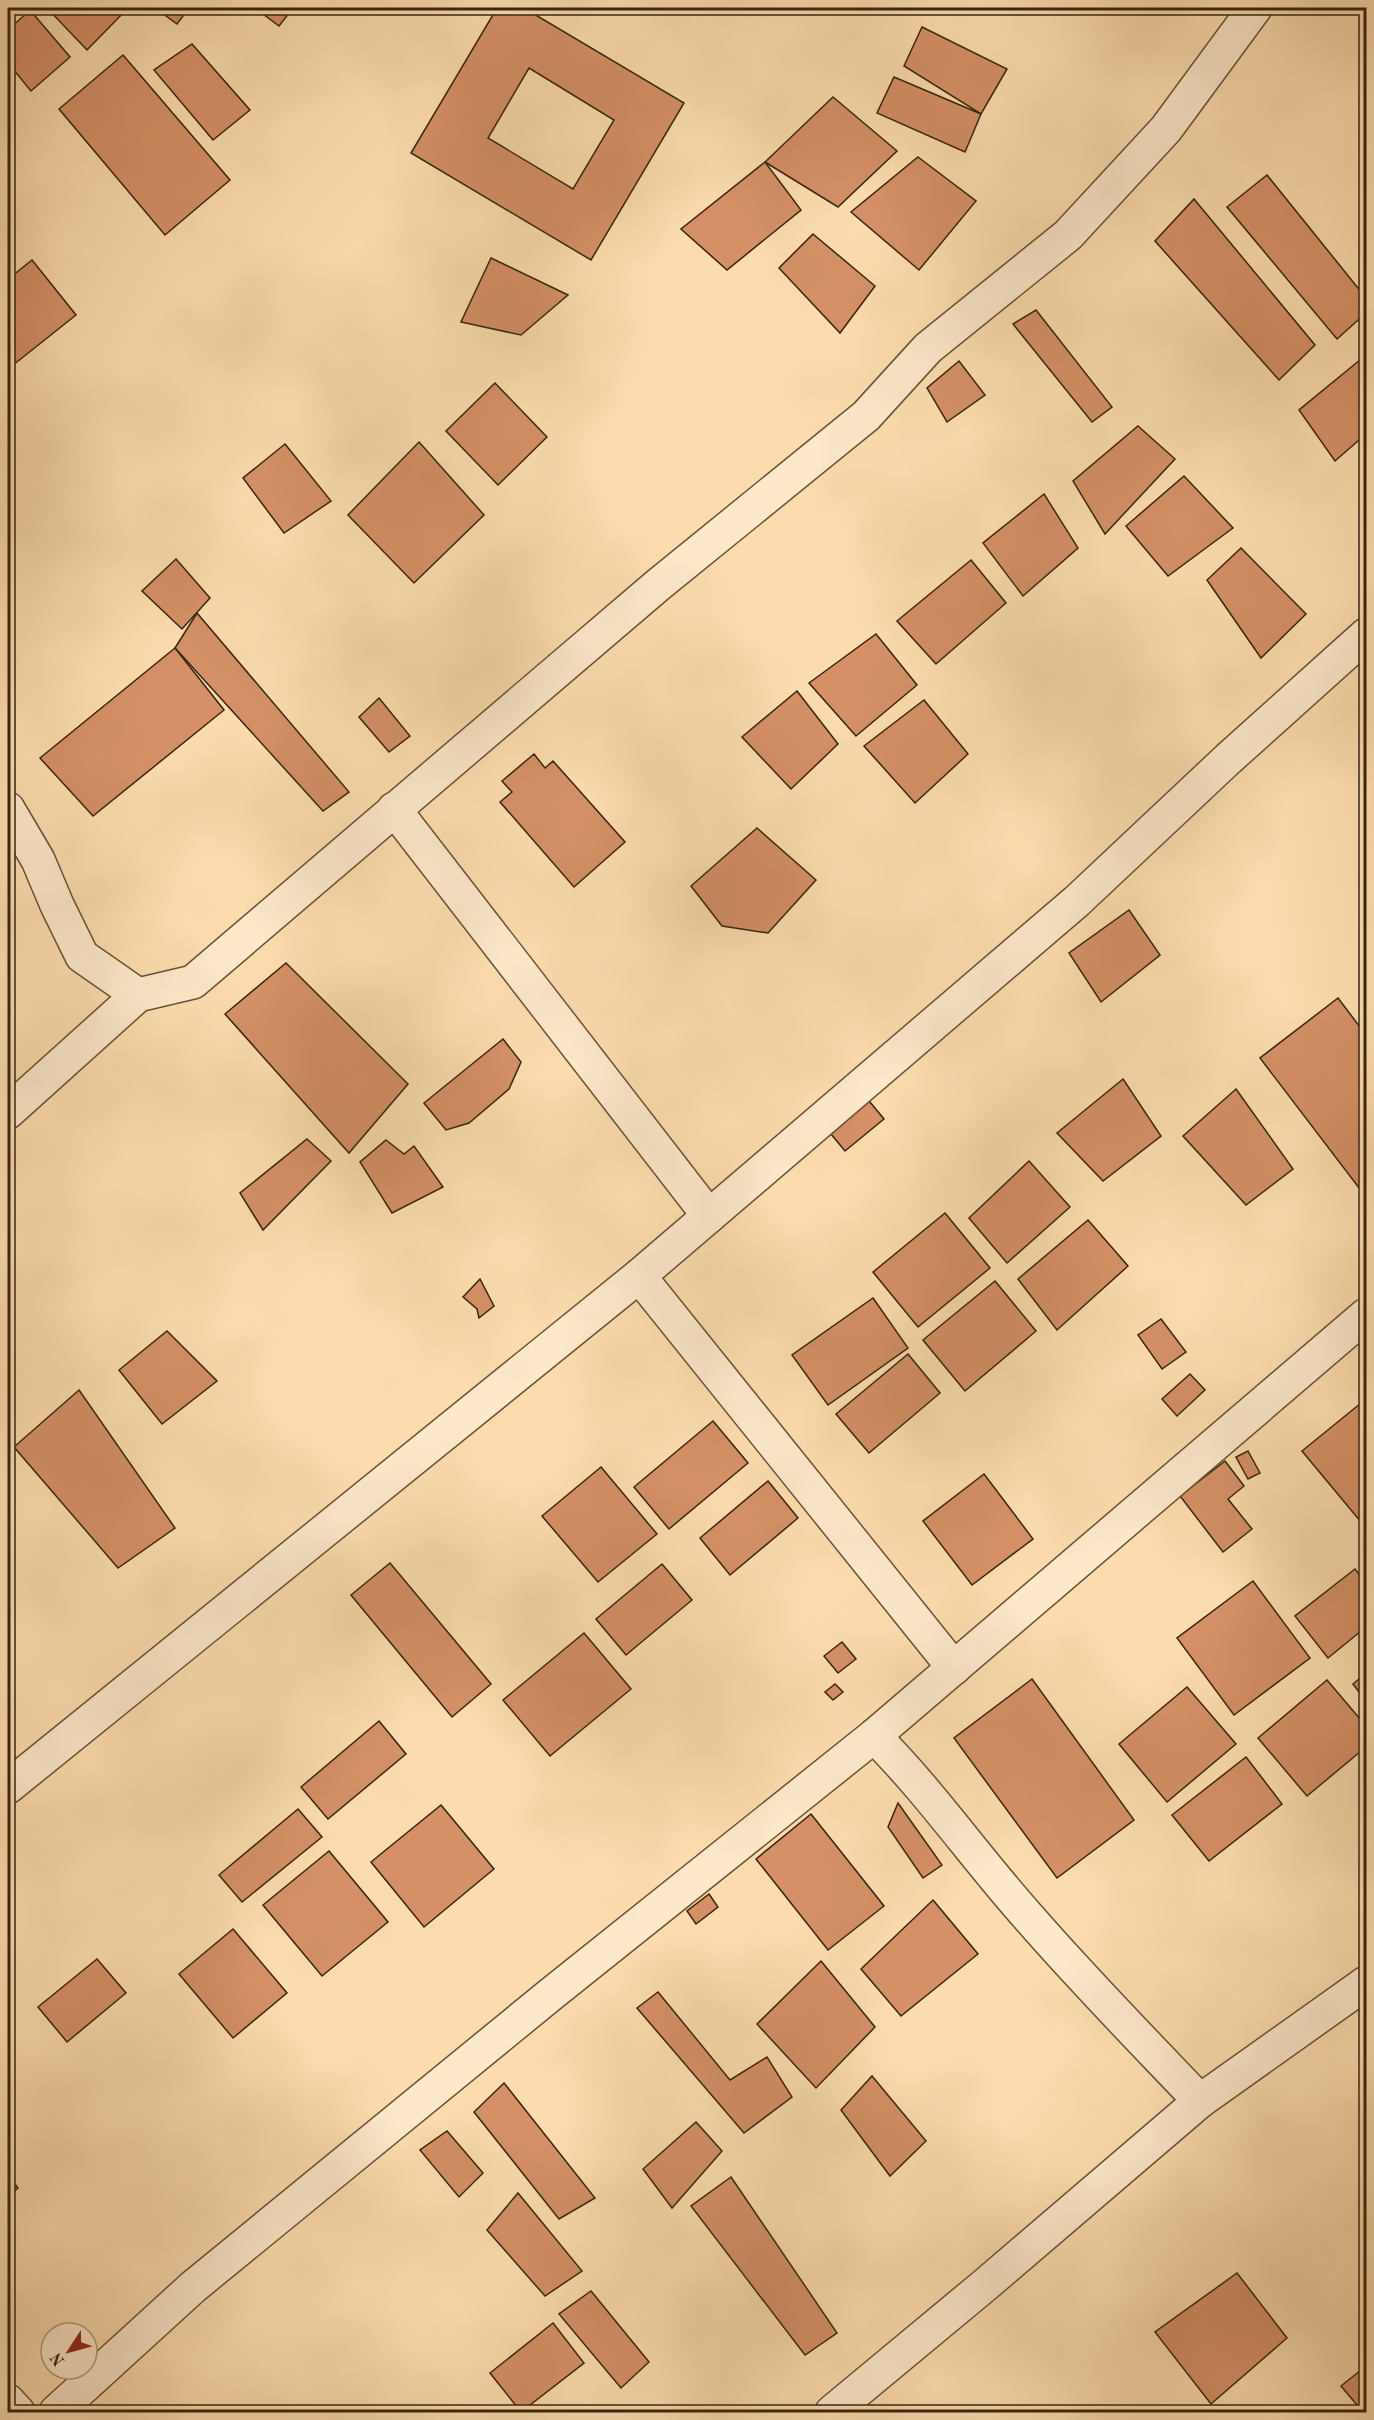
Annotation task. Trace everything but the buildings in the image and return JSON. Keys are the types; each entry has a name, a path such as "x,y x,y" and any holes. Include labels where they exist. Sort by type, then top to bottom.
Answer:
{"street":[{"path":"8,1112 138,995 193,982 658,585 866,416 928,348 1068,235 1166,129 1255,8"},
{"path":"8,1787 639,1276 1077,901 1228,759 1366,635"},
{"path":"8,809 38,860 82,956 138,995"},
{"path":"394,809 709,1216"},
{"path":"639,1276 954,1668"},
{"path":"56,2412 193,2287 540,2003 874,1736 1366,1316"},
{"path":"874,1736 910,1772 946,1820 1031,1921 1200,2101"},
{"path":"832,2412 1200,2101 1366,1983"},
{"path":"8,2401 18,2412"}]}
